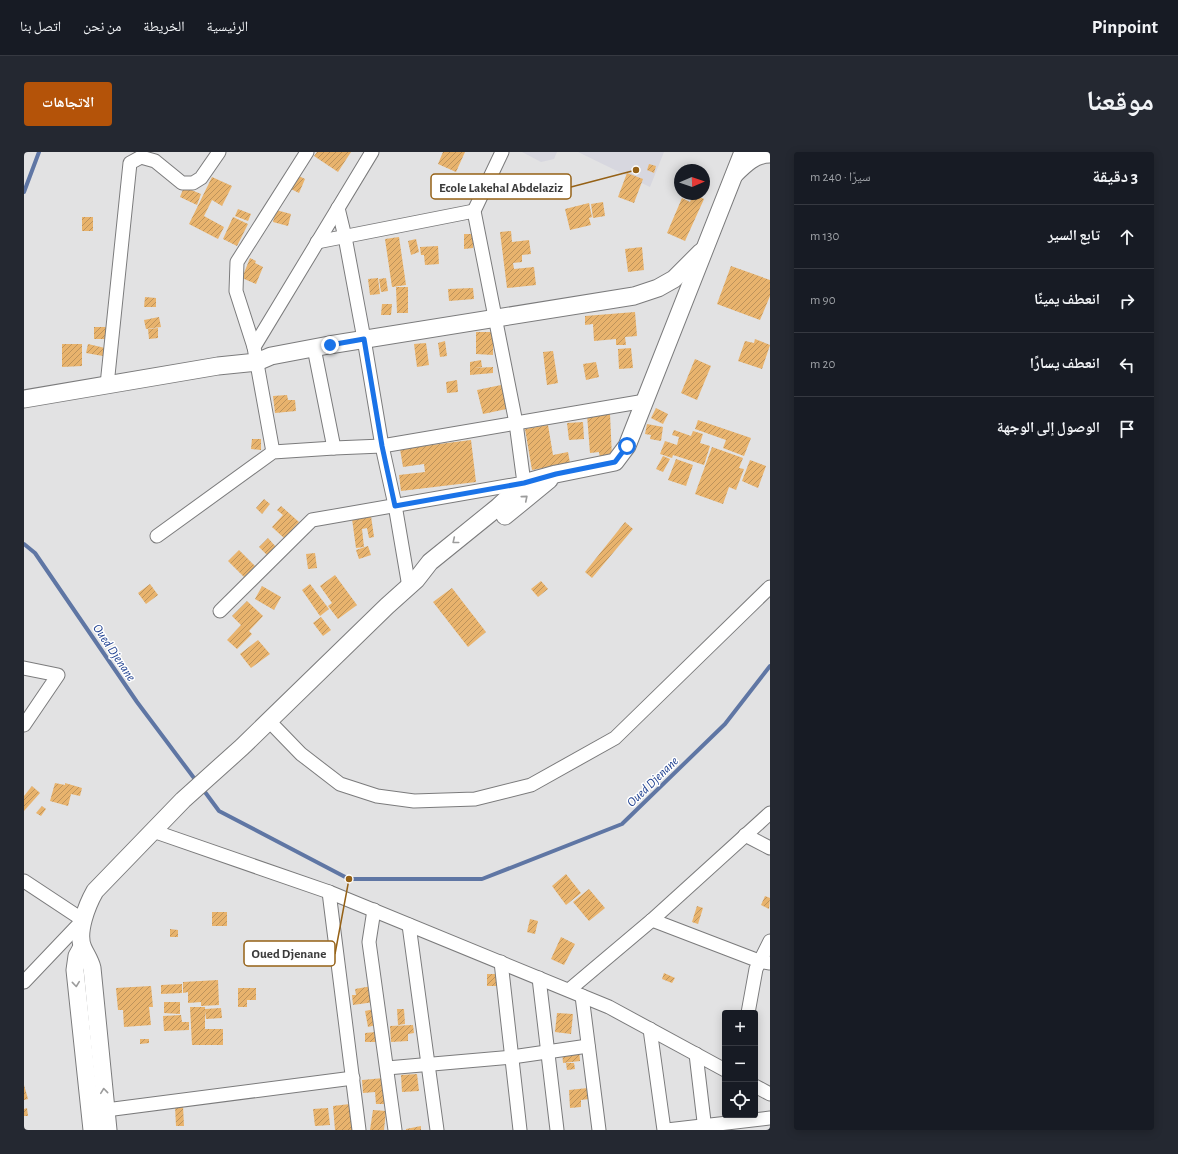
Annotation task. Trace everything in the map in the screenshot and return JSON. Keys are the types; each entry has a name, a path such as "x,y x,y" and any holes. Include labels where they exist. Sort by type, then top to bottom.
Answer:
{"main road":[{"path":"413,584 430,562 498,507 524,483 556,474 615,462 627,446 742,152"},
{"path":"734,175 747,161 764,154 770,154"},
{"path":"24,399 218,366 255,354 272,356 364,339 634,296 658,288 674,279 706,246"},
{"path":"108,1130 92,968 88,956 82,947 83,920 95,891 183,800 242,747 387,606 413,584 457,556 556,474"},
{"path":"82,947 76,956 75,970 92,1130"}],"street":[{"path":"107,385 130,164 141,158 156,161 182,183 193,183 201,178 218,152"},
{"path":"273,452 255,354 236,291 237,262 306,152"},
{"path":"255,354 318,242 372,152"},
{"path":"220,611 312,520 524,483 516,423 474,211 502,152"},
{"path":"338,208 364,339 382,446 413,584"},
{"path":"318,242 474,211"},
{"path":"314,348 334,448"},
{"path":"157,536 273,452 382,446 645,400"},
{"path":"269,721 301,754 340,784 377,796 414,801 475,799 531,785 615,738 770,587"},
{"path":"24,668 58,675 24,725"},
{"path":"569,990 652,920 770,813"},
{"path":"152,831 329,892 569,990 609,1007 722,1068"},
{"path":"744,835 770,848"},
{"path":"24,881 83,920 24,982"},
{"path":"329,892 359,1130"},
{"path":"374,910 369,942 395,1130"},
{"path":"652,920 765,962"},
{"path":"409,924 437,1130"},
{"path":"749,1010 756,969 765,962 770,941"},
{"path":"501,962 520,1130"},
{"path":"539,978 557,1130"},
{"path":"582,996 600,1130"},
{"path":"650,1029 664,1130"},
{"path":"387,1068 512,1058 588,1046"},
{"path":"696,1054 704,1128"},
{"path":"106,1110 352,1078"},
{"path":"758,1088 770,1094"},
{"path":"667,1130 704,1128 770,1118"}],"shaded area":[{"path":"522,152 557,152 554,159 541,162"},
{"path":"578,152 664,152 650,187"}],"building":[{"path":"317,152 351,152 338,172 314,156"},
{"path":"443,152 465,152 456,172 438,164"},
{"path":"649,164 656,166 654,173 647,170"},
{"path":"627,173 643,179 634,203 618,197"},
{"path":"297,175 305,179 299,193 291,189"},
{"path":"212,177 232,186 222,206 212,200 204,216 224,227 218,239 189,224"},
{"path":"184,187 201,194 197,205 180,197"},
{"path":"681,200 690,202 691,200 704,200 685,241 667,233"},
{"path":"603,202 605,216 593,218 591,204"},
{"path":"589,203 592,217 589,218 591,225 570,230 565,209"},
{"path":"238,209 251,214 248,221 235,216"},
{"path":"276,210 291,214 288,226 273,222"},
{"path":"82,217 93,217 93,231 82,231"},
{"path":"233,217 248,224 237,246 223,239"},
{"path":"511,231 512,242 529,240 531,254 522,255 522,262 513,263 514,269 534,267 536,285 507,288 500,232"},
{"path":"464,234 473,234 473,248 464,249"},
{"path":"399,237 406,285 392,287 385,239"},
{"path":"416,239 419,252 411,255 408,241"},
{"path":"438,246 439,264 425,265 424,255 421,255 420,247"},
{"path":"642,247 644,270 628,272 625,249"},
{"path":"250,258 256,261 255,263 263,267 256,284 242,278"},
{"path":"731,266 770,280 770,296 760,320 717,304"},
{"path":"378,278 380,294 370,295 368,279"},
{"path":"386,278 388,291 381,292 379,279"},
{"path":"396,287 408,287 408,313 397,313"},
{"path":"473,288 474,299 449,301 448,289"},
{"path":"145,297 156,298 156,307 144,307"},
{"path":"382,304 392,304 391,315 381,315"},
{"path":"635,312 637,336 625,337 626,345 616,345 616,339 594,341 593,324 585,325 585,316"},
{"path":"159,317 161,327 146,329 144,320"},
{"path":"94,327 107,327 107,339 94,339"},
{"path":"158,328 158,338 149,339 148,329"},
{"path":"476,332 493,332 493,355 476,354"},
{"path":"755,339 770,345 762,369 738,361 745,341 754,343"},
{"path":"445,341 447,356 440,357 438,343"},
{"path":"426,343 429,365 417,367 414,344"},
{"path":"62,344 82,344 82,366 62,367"},
{"path":"88,344 105,348 103,356 86,353"},
{"path":"631,348 633,368 619,369 618,349"},
{"path":"553,351 558,383 547,385 543,352"},
{"path":"695,359 711,366 697,400 681,393"},
{"path":"481,360 482,367 474,368 493,367 493,373 470,375 470,362"},
{"path":"596,362 599,377 586,380 583,364"},
{"path":"457,380 458,392 447,393 446,382"},
{"path":"506,384 511,408 483,414 477,390"},
{"path":"287,395 288,400 295,400 296,411 275,413 273,396"},
{"path":"656,408 668,414 663,424 651,418"},
{"path":"610,414 612,458 600,459 599,452 590,453 587,415"},
{"path":"698,420 751,438 744,456 723,448 726,440 695,429"},
{"path":"583,422 584,439 569,440 567,423"},
{"path":"647,424 663,427 661,441 650,439 651,435 645,434"},
{"path":"548,425 553,455 568,452 570,463 532,470 525,429"},
{"path":"674,430 691,436 693,431 703,434 700,443 710,446 704,465 673,455 672,458 660,454 665,441 677,445 679,437 672,435"},
{"path":"252,439 261,439 261,450 251,449"},
{"path":"471,440 476,482 401,491 399,475 425,472 424,464 403,467 400,449"},
{"path":"712,447 743,458 739,468 744,469 736,490 729,487 723,504 695,494"},
{"path":"663,456 670,459 663,472 656,469"},
{"path":"676,459 693,465 686,486 668,480"},
{"path":"750,460 766,466 758,488 742,481"},
{"path":"264,499 270,504 262,514 256,508"},
{"path":"281,506 299,522 284,538 272,527 283,515 277,510"},
{"path":"371,516 374,537 369,538 367,528 362,529 364,547 356,548 352,519"},
{"path":"625,522 633,529 592,578 585,572"},
{"path":"268,538 276,547 267,555 259,547"},
{"path":"368,546 371,555 359,559 356,550"},
{"path":"239,550 255,566 244,577 228,561"},
{"path":"315,553 317,568 308,569 306,554"},
{"path":"335,575 357,605 338,619 328,606 332,603 320,586"},
{"path":"541,581 548,589 538,597 531,589"},
{"path":"150,584 158,595 146,604 138,593"},
{"path":"310,584 329,609 320,616 302,590"},
{"path":"262,586 281,597 274,610 255,599"},
{"path":"452,588 486,632 468,647 433,602"},
{"path":"247,601 263,616 249,631 252,634 237,649 227,640 241,625 232,616"},
{"path":"321,617 331,630 323,636 313,623"},
{"path":"258,640 270,654 251,668 240,654"},
{"path":"55,783 65,785 65,783 82,788 80,796 71,794 68,806 50,801"},
{"path":"32,786 40,793 24,811 24,796"},
{"path":"42,806 46,809 41,816 36,813"},
{"path":"566,874 581,893 566,905 552,886"},
{"path":"589,889 605,908 589,921 573,902"},
{"path":"765,896 770,898 769,909 761,905"},
{"path":"697,906 703,908 698,924 692,922"},
{"path":"212,912 227,912 227,926 212,926"},
{"path":"530,919 538,921 535,934 527,932"},
{"path":"170,929 178,930 178,937 170,937"},
{"path":"561,937 575,944 564,965 551,959"},
{"path":"326,941 327,962 282,963 281,950 299,950 299,942"},
{"path":"664,973 675,978 672,983 662,979"},
{"path":"487,974 498,974 497,986 487,986"},
{"path":"218,980 219,1005 201,1006 201,1002 188,1003 188,992 183,993 183,982"},
{"path":"182,984 182,993 161,994 161,985"},
{"path":"151,986 153,1007 149,1007 151,1025 124,1027 123,1010 118,1010 116,988"},
{"path":"372,986 374,1002 353,1005 352,995 356,995 355,989"},
{"path":"238,988 256,988 256,1000 247,1000 247,1007 238,1007"},
{"path":"164,1002 180,1002 180,1014 164,1013"},
{"path":"190,1007 205,1007 205,1009 221,1008 222,1018 206,1019 205,1011 205,1029 223,1029 223,1045 192,1045"},
{"path":"374,1009 376,1025 368,1027 365,1011"},
{"path":"397,1009 404,1009 405,1024 398,1025"},
{"path":"557,1013 573,1014 571,1034 555,1032"},
{"path":"181,1015 182,1022 189,1022 189,1030 164,1031 163,1016"},
{"path":"413,1025 414,1033 408,1034 408,1041 391,1042 390,1026"},
{"path":"376,1032 376,1042 365,1042 365,1033"},
{"path":"140,1039 149,1039 149,1043 140,1044"},
{"path":"579,1049 580,1061 563,1063 562,1051"},
{"path":"566,1063 574,1063 575,1069 567,1070"},
{"path":"417,1074 419,1091 402,1092 401,1075"},
{"path":"384,1078 385,1104 376,1104 375,1092 363,1093 362,1080"},
{"path":"24,1085 28,1099 24,1100"},
{"path":"588,1088 589,1099 581,1100 581,1107 570,1108 569,1090"},
{"path":"350,1104 353,1130 335,1130 333,1106"},
{"path":"175,1106 183,1106 184,1126 176,1126"},
{"path":"27,1108 28,1116 24,1116 24,1109"},
{"path":"328,1108 330,1125 315,1126 313,1109"},
{"path":"373,1110 386,1111 384,1130 370,1130"},
{"path":"421,1126 421,1130 406,1130 406,1129"}],"waterway":[{"path":"24,192 39,152"},
{"name":"Oued Djenane","path":"24,544 35,553 137,702 197,782"},
{"name":"Oued Djenane","path":"202,788 219,811 349,879 482,879 622,824 725,724 770,666"}],"place":[{"name":"Ecole Lakehal Abdelaziz","path":"636,170"},
{"name":"Oued Djenane","path":"349,879"}],"route":[{"path":"330,345 364,339 382,446 395,506 524,483 556,474 615,462 627,446"}]}
